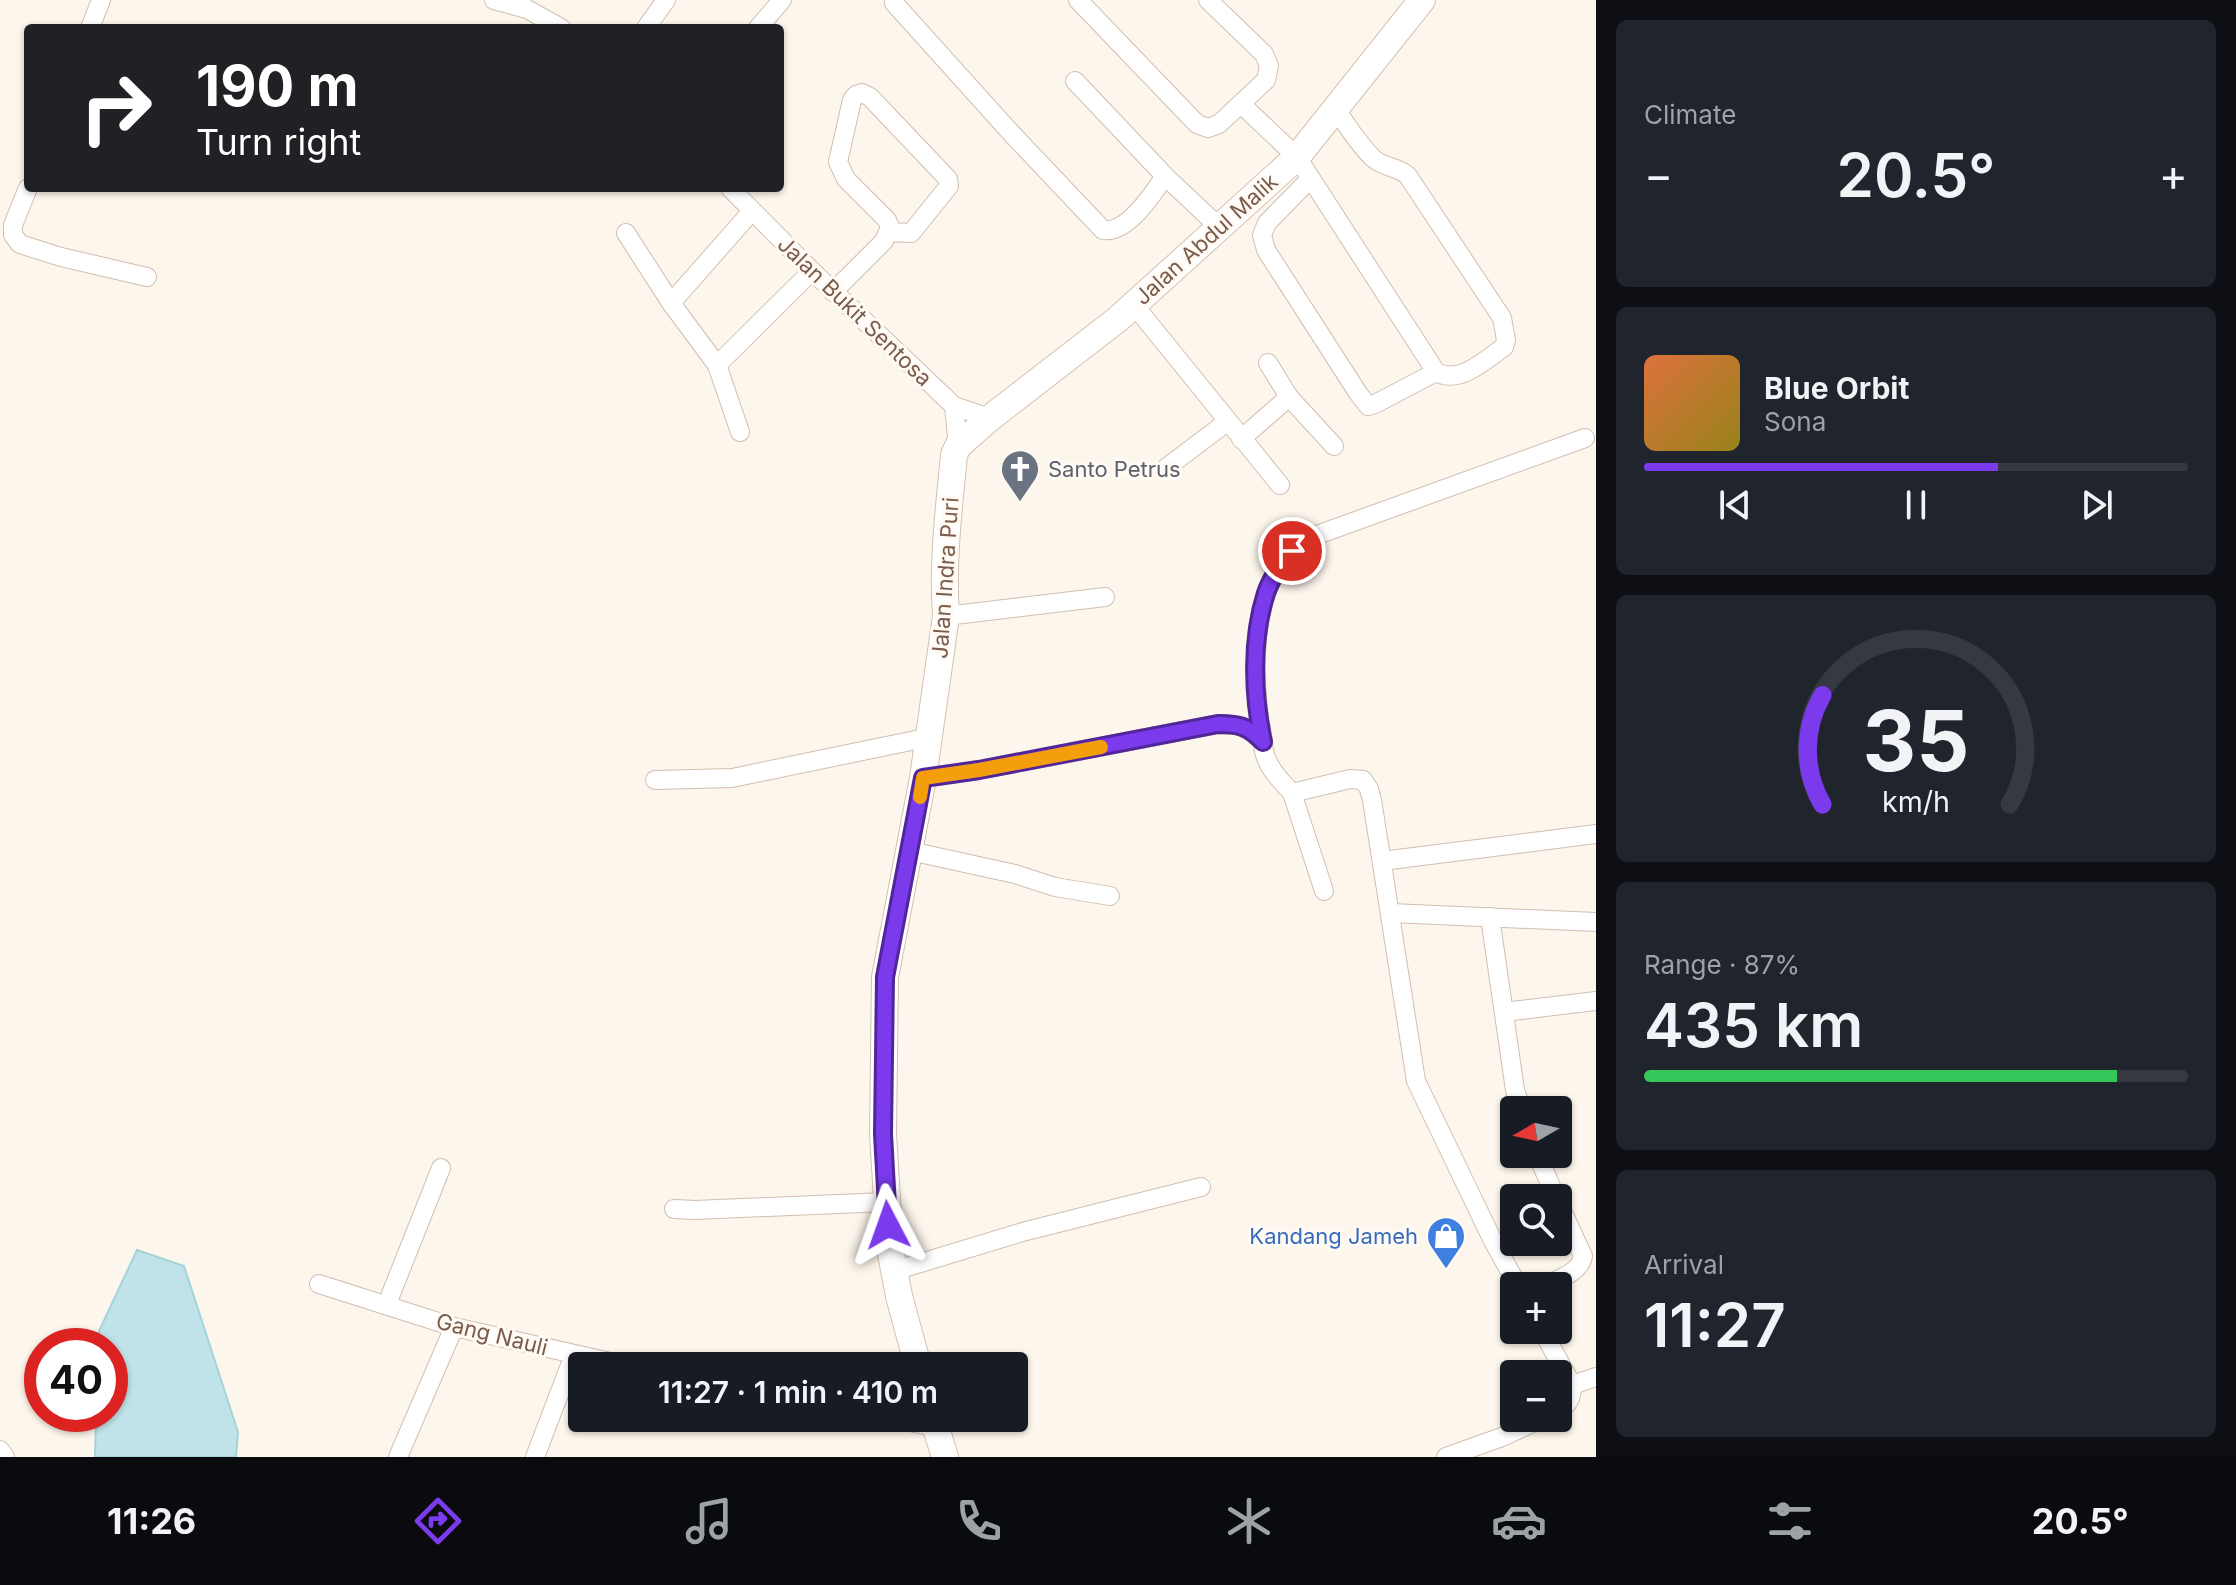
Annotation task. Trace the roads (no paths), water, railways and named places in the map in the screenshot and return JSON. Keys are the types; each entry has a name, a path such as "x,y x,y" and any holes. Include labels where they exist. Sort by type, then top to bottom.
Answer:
{"street":[{"path":"92,24 101,0"},
{"path":"494,0 529,5 555,24"},
{"path":"761,24 782,0"},
{"path":"1078,0 1197,124 1208,128 1219,124 1266,80 1269,66 1264,54 1208,0"},
{"name":"Jalan Abdul Malik","path":"958,446 1134,305 1220,228 1304,168 1336,110 1422,0"},
{"path":"648,24 657,3"},
{"path":"894,3 1103,230 1110,231 1122,225 1149,200 1165,176"},
{"path":"1075,81 1165,176 1220,228"},
{"path":"833,292 884,241 890,227 887,220 846,179 838,162 852,100 862,93 870,97 948,179 949,186 911,233 889,232"},
{"path":"1241,104 1304,168 1436,372 1446,377 1462,374 1504,347 1506,340 1502,318 1408,176 1374,159 1336,110"},
{"path":"1304,168 1262,235 1266,250 1358,393 1368,406 1436,372"},
{"path":"26,192 13,225 13,235 20,244 147,277"},
{"name":"Jalan Bukit Sentosa","path":"734,192 833,292 954,406 990,418"},
{"path":"671,303 752,211"},
{"path":"626,233 671,303 717,365 740,432"},
{"path":"717,365 812,271"},
{"path":"1134,305 1280,485"},
{"path":"1268,363 1289,397 1334,446"},
{"path":"1241,439 1289,397"},
{"name":"Jalan Indra Puri","path":"914,1352 894,1271 886,1202 883,1134 885,977 930,737 946,616 947,522 954,455 958,446 954,406"},
{"path":"1166,468 1227,422"},
{"path":"1324,891 1292,793 1274,774 1263,751 1257,714 1256,679 1261,615 1266,592 1279,567 1306,539 1585,438"},
{"path":"946,616 1105,597"},
{"path":"923,778 1218,724 1251,729 1263,742"},
{"path":"655,780 732,778 930,737"},
{"path":"1292,793 1350,779 1363,780 1369,789 1416,1081 1510,1272"},
{"path":"1382,861 1596,834"},
{"path":"910,851 1015,874 1055,887 1110,896"},
{"path":"1391,913 1596,922"},
{"path":"1490,917 1517,1096"},
{"path":"1504,1012 1596,1001"},
{"path":"387,1304 441,1168"},
{"path":"894,1271 1026,1231 1201,1187"},
{"path":"674,1209 886,1202"},
{"path":"1572,1232 1583,1256 1582,1264 1572,1272"},
{"name":"Gang Nauli","path":"319,1284 454,1327 568,1354"},
{"path":"398,1457 454,1327"},
{"path":"535,1457 568,1371"},
{"path":"1572,1385 1596,1377"},
{"path":"937,1432 945,1457"},
{"path":"1446,1457 1513,1432"},
{"path":"0,1450 5,1457"}],"water":[{"path":"137,1250 184,1266 238,1432 236,1457 95,1457 96,1432 128,1432 128,1328 100,1328"}],"place":[{"name":"Santo Petrus","path":"1020,503"},
{"name":"Kandang Jameh","path":"1446,1270"}]}
